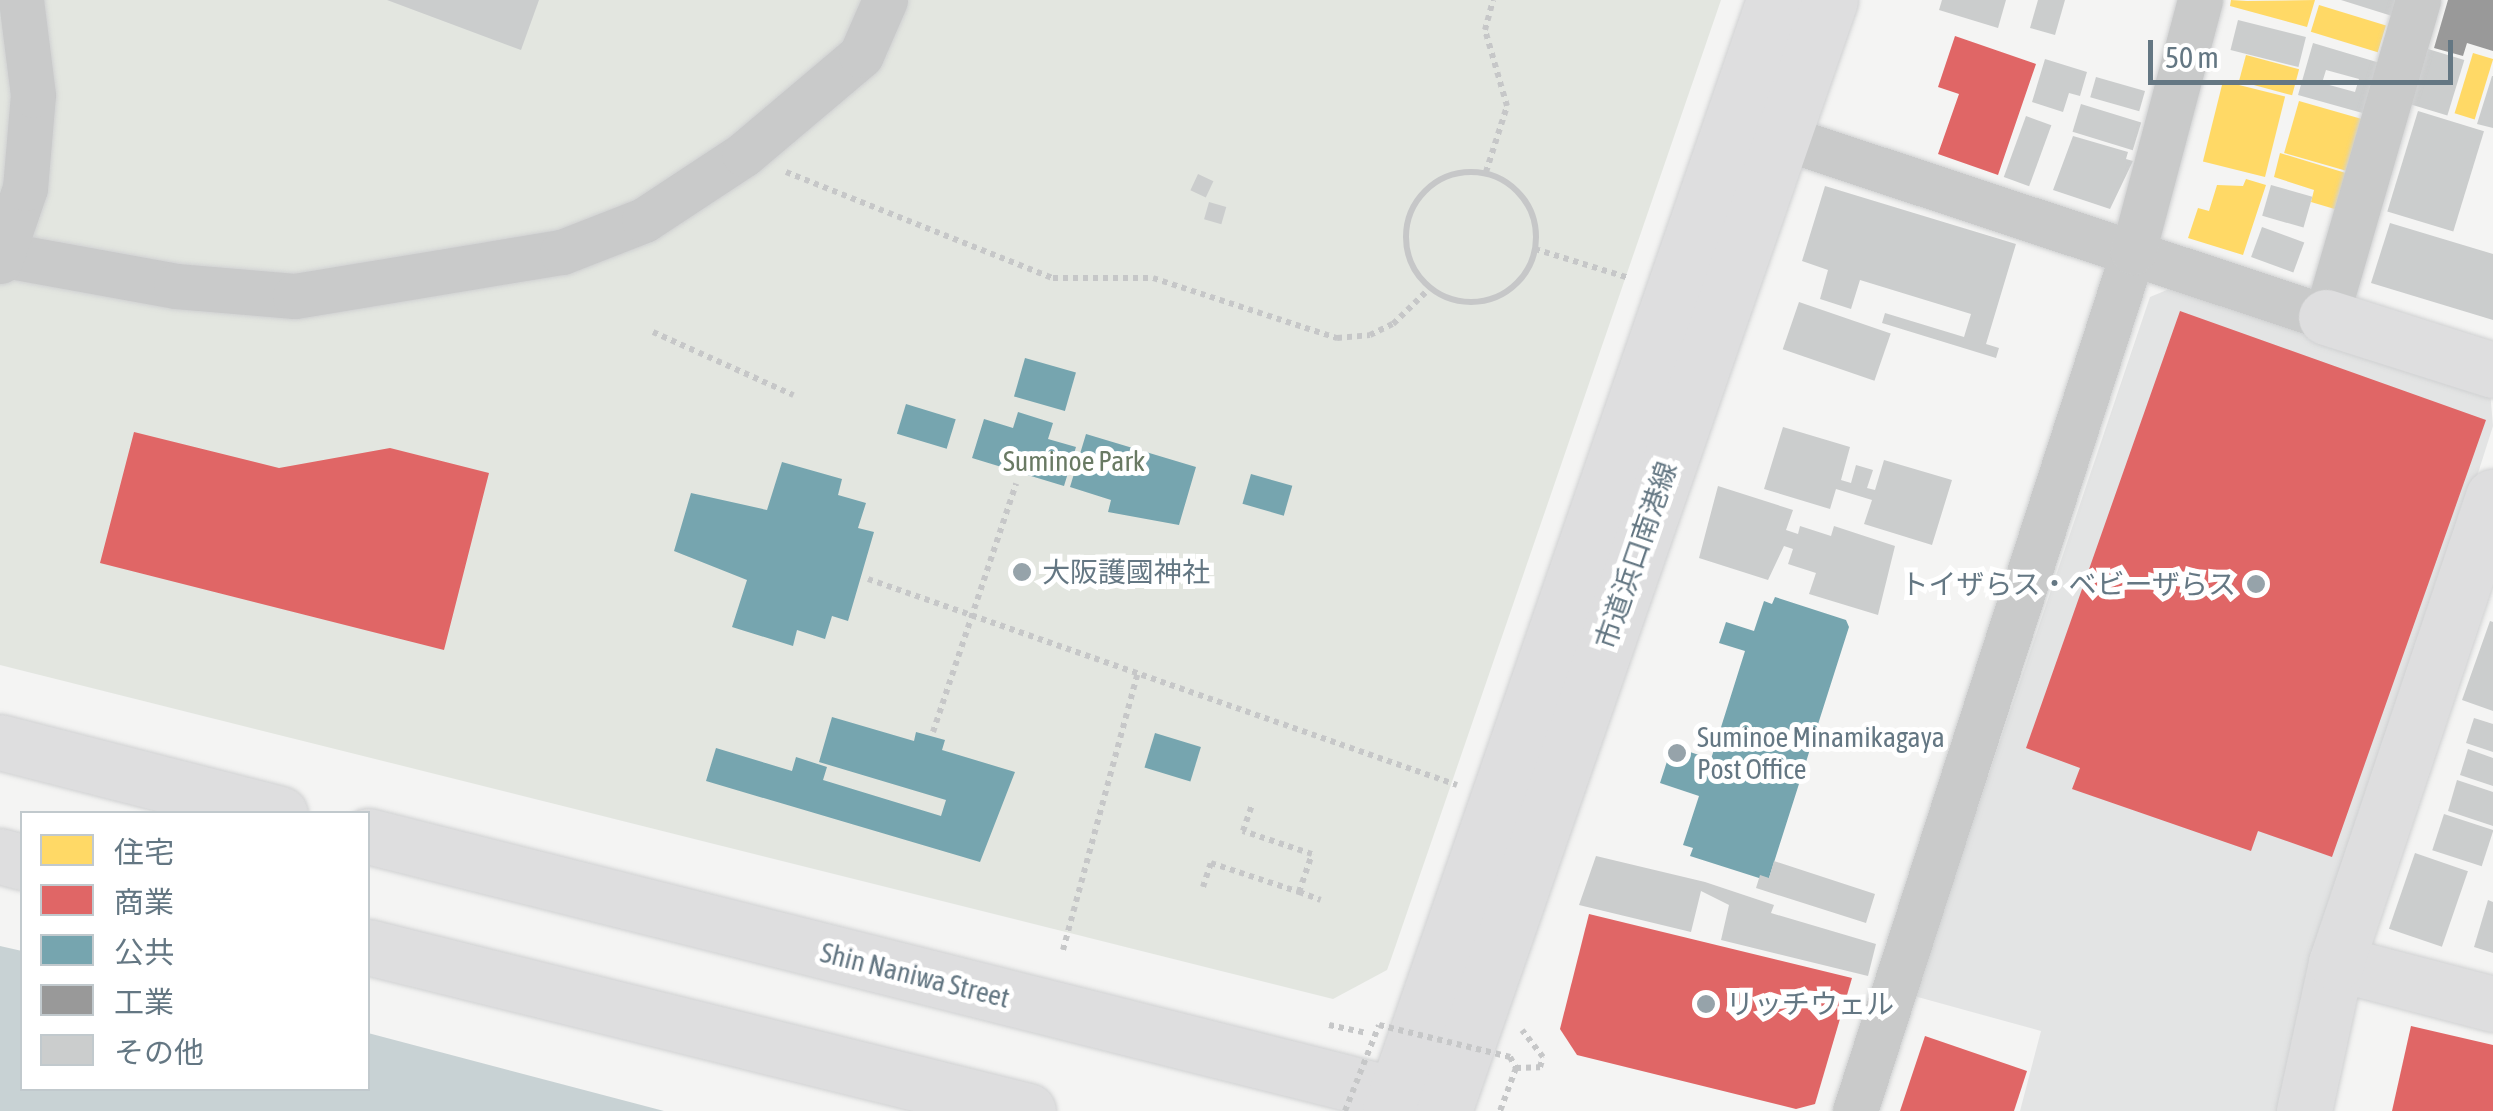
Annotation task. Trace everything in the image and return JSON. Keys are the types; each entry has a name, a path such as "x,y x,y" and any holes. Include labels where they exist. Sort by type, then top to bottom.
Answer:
{"main road":[{"name":"市道浜口南港線","path":"1414,1108 1756,128 1774,0"},
{"name":"市道浜口南港線","path":"1414,1108 1498,798 1756,128 1830,0"},
{"path":"2326,317 2493,370"},
{"path":"2304,1111 2336,963 2493,497"},
{"path":"0,742 268,811"},
{"name":"Shin Naniwa Street","path":"370,837 1414,1108"},
{"path":"370,947 1028,1111"},
{"path":"2336,963 2493,1004"}],"street":[{"path":"21,0 32,95 25,188 0,257 176,286 295,296 562,252 644,220 744,154 861,55 886,0"},
{"path":"1854,1111 2133,252 2200,0"},
{"path":"1756,128 2326,317 2418,0"}],"path":[{"path":"1486,172 1506,106 1485,30 1493,0"},
{"path":"744,154 1053,278 1153,278 1337,338 1370,335 1392,324 1430,288"},
{"path":"1486,172 1526,200 1535,249 1526,273 1490,300 1468,302 1430,288 1406,245 1407,220 1437,180 1486,172"},
{"path":"1535,249 1636,280"},
{"path":"653,332 793,396"},
{"path":"933,732 1016,484"},
{"path":"868,579 1498,798"},
{"path":"1063,950 1137,674"},
{"path":"1252,805 1243,830 1312,854 1298,892"},
{"path":"1202,887 1211,863 1321,900"},
{"path":"1414,1108 1379,1025 1510,1056 1516,1068 1500,1111"},
{"path":"1516,1068 1540,1067 1542,1056"}],"shaded area":[{"path":"2174,287 2490,390 2493,426 2321,967 2285,1111 2020,1111 2041,1031 1914,996 2150,297"},
{"path":"0,946 20,951 20,1091 370,1091 370,1034 664,1111 0,1111"}],"green space":[{"name":"Suminoe Park","path":"0,0 1721,0 1387,970 1333,999 0,665"}],"building: 住宅":[{"path":"2231,0 2315,0 2307,27 2230,6"},
{"path":"2319,5 2386,25 2378,52 2311,32"},
{"path":"2473,53 2493,59 2475,119 2455,113"},
{"path":"2246,55 2299,69 2292,95 2239,81"},
{"path":"2223,81 2285,96 2265,177 2203,162"},
{"path":"2299,101 2364,120 2349,172 2284,153"},
{"path":"2280,153 2349,174 2338,210 2311,202 2314,190 2274,177"},
{"path":"2246,179 2266,185 2243,255 2188,238 2198,208 2209,211 2217,185 2243,186"}],"building: 商業":[{"path":"1955,36 2036,64 1998,175 1938,154 1959,94 1938,87"},
{"name":"トイザらス・ベビーザらス","path":"2180,311 2486,420 2332,857 2258,831 2251,851 2072,789 2080,768 2026,748"},
{"path":"134,432 279,468 390,448 489,473 444,650 100,563"},
{"name":"リッチウェル","path":"1589,914 1852,978 1815,1104 1796,1109 1577,1055 1560,1029"},
{"path":"2411,1026 2493,1045 2493,1111 2392,1111"},
{"path":"1925,1036 2027,1071 2014,1111 1900,1111"}],"building: 公共":[{"path":"1025,358 1076,373 1065,411 1014,396"},
{"path":"906,404 956,419 947,449 897,434"},
{"path":"1018,412 1053,423 1048,439 1076,447 1064,486 972,458 984,419 1013,428"},
{"path":"1086,434 1196,467 1179,525 1108,512 1111,500 1070,487"},
{"path":"782,462 842,479 838,495 866,503 858,528 874,532 848,621 832,616 825,639 797,630 793,646 732,627 747,580 674,551 691,493 767,510"},
{"path":"1251,474 1292,486 1284,516 1242,504"},
{"path":"1775,597 1846,620 1849,627 1769,878 1759,878 1690,856 1693,848 1683,845 1699,796 1660,783 1672,746 1711,759 1745,651 1719,643 1726,622 1754,631 1764,601 1772,604"},
{"path":"832,717 914,741 916,732 945,740 942,750 1015,772 980,862 706,781 716,748 792,771 796,757 827,767 823,780 941,816 946,800 819,762"},
{"path":"1155,733 1201,747 1190,781 1144,767"}],"building: 工業":[{"path":"2448,0 2493,0 2493,51 2467,43 2463,56 2434,48"}],"building: その他":[{"path":"387,0 539,0 521,50"},
{"path":"1942,0 2006,0 1998,28 1939,10"},
{"path":"2038,0 2065,0 2055,35 2030,28"},
{"path":"2341,0 2397,0 2392,16"},
{"path":"2238,20 2306,37 2298,67 2231,50"},
{"path":"2313,43 2380,63 2366,114 2298,95","holes":["2326,70 2359,79 2355,92 2322,83"]},
{"path":"2428,49 2464,60 2447,116 2411,104"},
{"path":"2045,59 2087,72 2080,96 2069,93 2063,112 2032,102"},
{"path":"2493,76 2493,128 2477,124"},
{"path":"2096,77 2145,91 2139,111 2090,97"},
{"path":"2081,104 2141,122 2133,150 2073,132"},
{"path":"2418,111 2484,131 2453,232 2387,211"},
{"path":"2026,116 2051,125 2029,186 2004,177"},
{"path":"2073,136 2128,152 2126,159 2133,161 2110,209 2053,190"},
{"path":"1198,174 1213,181 1206,197 1190,190"},
{"path":"2271,185 2312,197 2304,228 2262,216"},
{"path":"1825,186 2016,244 1986,344 1999,348 1996,358 1882,323 1885,313 1964,337 1971,314 1860,280 1851,309 1820,299 1828,270 1802,261"},
{"path":"1209,202 1226,207 1221,224 1204,219"},
{"path":"2390,223 2493,254 2493,320 2371,283"},
{"path":"2262,227 2304,242 2293,272 2251,257"},
{"path":"1799,302 1891,334 1874,381 1783,349"},
{"path":"1783,427 1850,447 1841,480 1851,483 1856,465 1873,470 1867,488 1875,490 1884,460 1952,480 1932,545 1864,524 1872,500 1836,489 1830,509 1764,489"},
{"path":"1718,486 1793,510 1786,530 1798,534 1800,526 1831,536 1834,526 1895,546 1878,615 1809,594 1816,573 1788,564 1793,549 1784,546 1768,580 1699,558"},
{"path":"2490,621 2493,622 2493,711 2462,700"},
{"path":"2474,718 2493,724 2493,752 2466,743"},
{"path":"2468,749 2493,758 2493,786 2460,775"},
{"path":"2457,780 2493,792 2493,826 2448,811"},
{"path":"2444,814 2493,830 2482,866 2432,850"},
{"path":"2415,853 2468,871 2442,947 2389,929"},
{"path":"1596,856 1705,882 1774,905 1771,913 1876,944 1868,976 1721,940 1729,905 1701,891 1691,932 1579,905"},
{"path":"1774,861 1875,894 1866,923 1756,888 1760,875 1769,878"},
{"path":"2488,900 2493,902 2493,953 2474,947"}],"place":[{"name":"大阪護國神社","path":"1022,572"},
{"name":"トイザらス・ベビーザらス","path":"2256,584"},
{"name":"Suminoe Minamikagaya Post Office","path":"1677,753"},
{"name":"リッチウェル","path":"1706,1004"}]}
